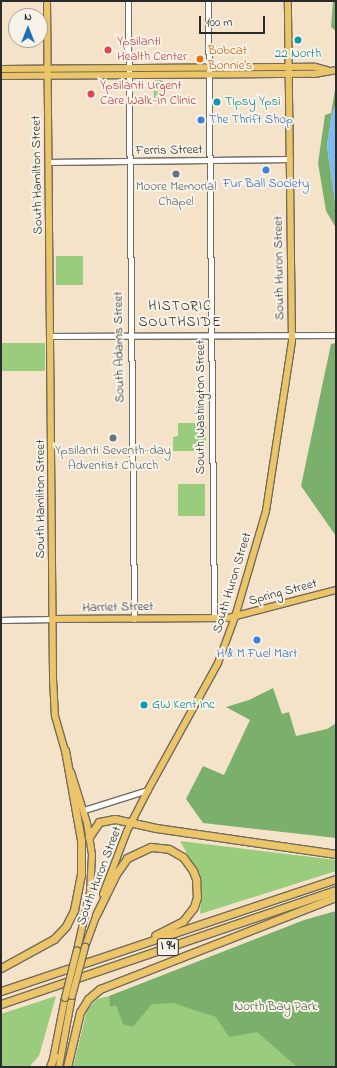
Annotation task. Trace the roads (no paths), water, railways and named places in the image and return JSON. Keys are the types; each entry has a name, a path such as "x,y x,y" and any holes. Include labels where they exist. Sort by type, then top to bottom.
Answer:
{"highway":[{"path":"1,968 54,939 66,926 74,910 81,875 81,840 64,750"},
{"path":"90,837 96,825 104,819 187,833 336,854"},
{"path":"96,915 116,874 127,858 151,847 176,853 189,863 196,879 194,907 183,921 141,944"},
{"name":"I 94","path":"1,991 336,879"},
{"name":"I 94","path":"1,1004 336,890"},
{"path":"68,1067 80,1012 88,999 100,989 336,897"},
{"path":"1,1009 20,998"},
{"path":"51,1067 54,1056"}],"main road":[{"name":"South Hamilton Street","path":"47,1 54,705 64,750 84,810 90,837 92,872 86,916"},
{"name":"South Huron Street","path":"59,1067 72,996 85,947 96,915 132,823 148,790 218,663 235,617 266,511 292,335 288,1"},
{"path":"1,76 209,75 314,67 336,70"},
{"path":"1,69 209,68 289,70"},
{"name":"Spring Street","path":"235,617 336,590"},
{"name":"Harriet Street","path":"52,619 235,617"},
{"name":"South Huron Street","path":"54,1056 65,998 86,916"}],"street":[{"name":"South Adams Street","path":"128,1 134,619"},
{"name":"South Washington Street","path":"208,1 214,618"},
{"name":"Ferris Street","path":"48,162 290,159"},
{"path":"51,336 336,335"},
{"name":"Harriet Street","path":"1,620 52,619"},
{"path":"84,810 148,790"}],"water":[{"path":"336,104 336,209 327,146 332,113"}],"place":[{"name":"22 North","path":"298,40"},
{"name":"Ypsilanti Health Center","path":"108,50"},
{"name":"Bobcat Bonnie's","path":"200,59"},
{"name":"Ypsilanti Urgent Care Walk-In Clinic","path":"91,94"},
{"name":"Tipsy Ypsi","path":"217,102"},
{"name":"The Thrift Shop","path":"201,120"},
{"name":"Fur Ball Society","path":"266,170"},
{"name":"Moore Memorial Chapel","path":"176,174"},
{"name":"Ypsilanti Seventh-day Adventist Church","path":"113,438"},
{"name":"H & M Fuel Mart","path":"257,640"},
{"name":"GW Kent Inc","path":"144,705"}],"district":[{"name":"HISTORIC SOUTHSIDE","path":"180,316"}],"park label":[{"name":"North Bay Park","path":"276,1007"}]}
